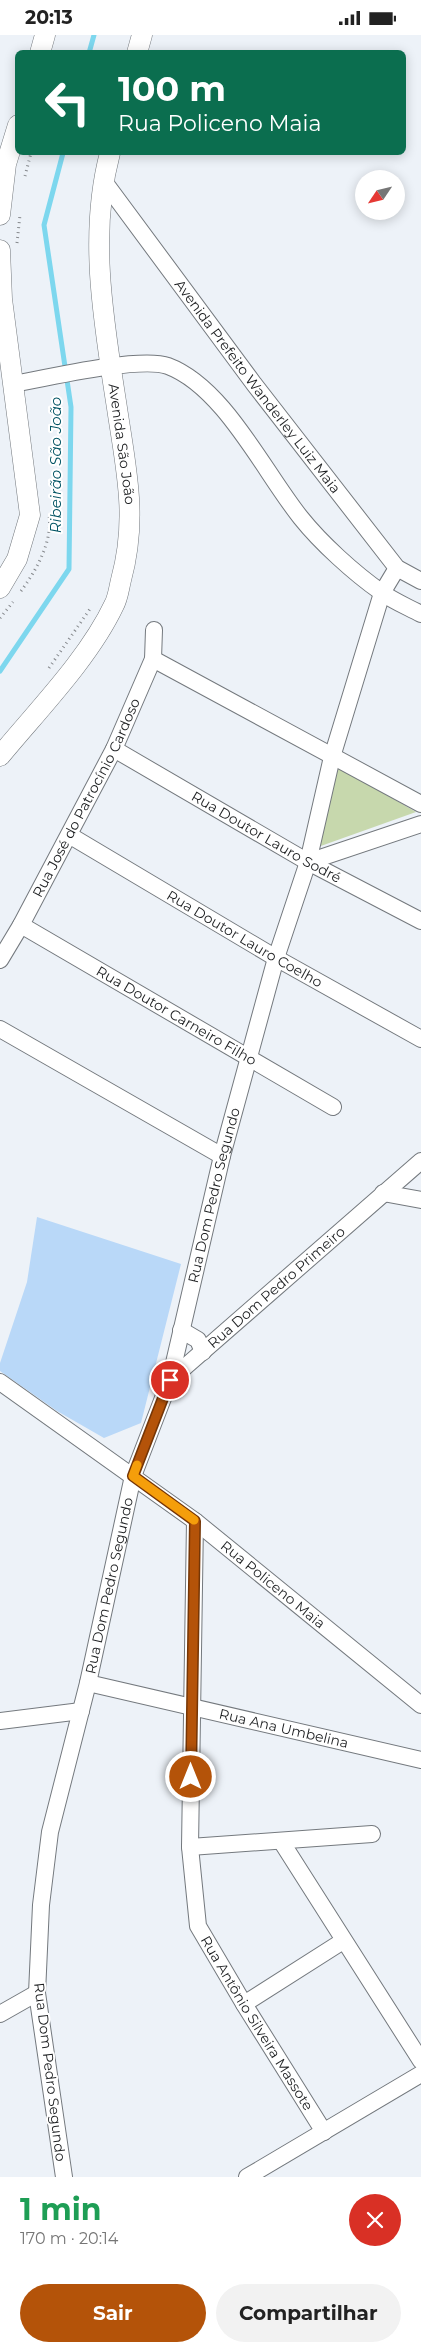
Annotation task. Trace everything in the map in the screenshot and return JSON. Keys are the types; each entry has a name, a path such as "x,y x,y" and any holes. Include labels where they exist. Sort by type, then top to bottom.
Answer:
{"main road":[{"path":"41,50 45,35"},
{"path":"138,50 142,35"},
{"path":"0,215 6,164 15,135"},
{"name":"Avenida São João","path":"0,756 91,644 115,604 127,558 132,507 101,369 99,252 103,180 109,155"},
{"path":"0,250 2,299 23,383 30,515 17,559 0,588"}],"street":[{"name":"Avenida Prefeito Wanderley Luiz Maia","path":"103,180 254,384 398,568 421,581"},
{"path":"23,383 134,364 166,366 200,384 223,410 301,518 329,547 382,593 421,614"},
{"name":"Rua Dom Pedro Segundo","path":"64,2177 37,1993 41,1905 50,1832 88,1683 133,1476 170,1380 222,1156 250,1060 276,958 308,862 332,757 382,593 398,568"},
{"name":"Rua José do Patrocínio Cardoso","path":"0,960 114,749 153,659 154,630"},
{"path":"153,659 421,804"},
{"name":"Rua Doutor Lauro Sodré","path":"114,749 308,862 421,921"},
{"path":"308,862 421,824"},
{"name":"Rua Doutor Lauro Coelho","path":"69,835 276,958 421,1039"},
{"name":"Rua Doutor Carneiro Filho","path":"20,925 333,1107"},
{"path":"0,1029 222,1156"},
{"name":"Rua Dom Pedro Primeiro","path":"170,1380 382,1193 421,1161"},
{"path":"382,1193 421,1200"},
{"path":"181,1330 198,1340 203,1352"},
{"name":"Rua Policeno Maia","path":"4,1391 133,1476 195,1521 421,1705"},
{"name":"Rua Antônio Silveira Massote","path":"195,1521 190,1847 198,1926 324,2132"},
{"name":"Rua Ana Umbelina","path":"88,1683 421,1760"},
{"path":"0,1721 81,1711"},
{"path":"190,1847 372,1833"},
{"path":"281,1841 421,2061"},
{"path":"244,2004 343,1941"},
{"path":"0,2015 37,1993"},
{"path":"247,2177 421,2074"}],"path":[{"path":"44,675 92,606"}],"green space":[{"path":"338,767 416,812 318,847"}],"building":[{"path":"37,1217 181,1264 141,1423 104,1438 57,1411 0,1371 0,1363 27,1282"}],"waterway":[{"name":"Ribeirão São João","path":"90,50 94,35"},
{"name":"Ribeirão São João","path":"0,671 69,569 71,407 44,225 62,155"}],"slow traffic":[{"path":"137,1465 133,1476 194,1520"}],"route":[{"path":"170,1380 133,1476 195,1521 191,1777"}]}
